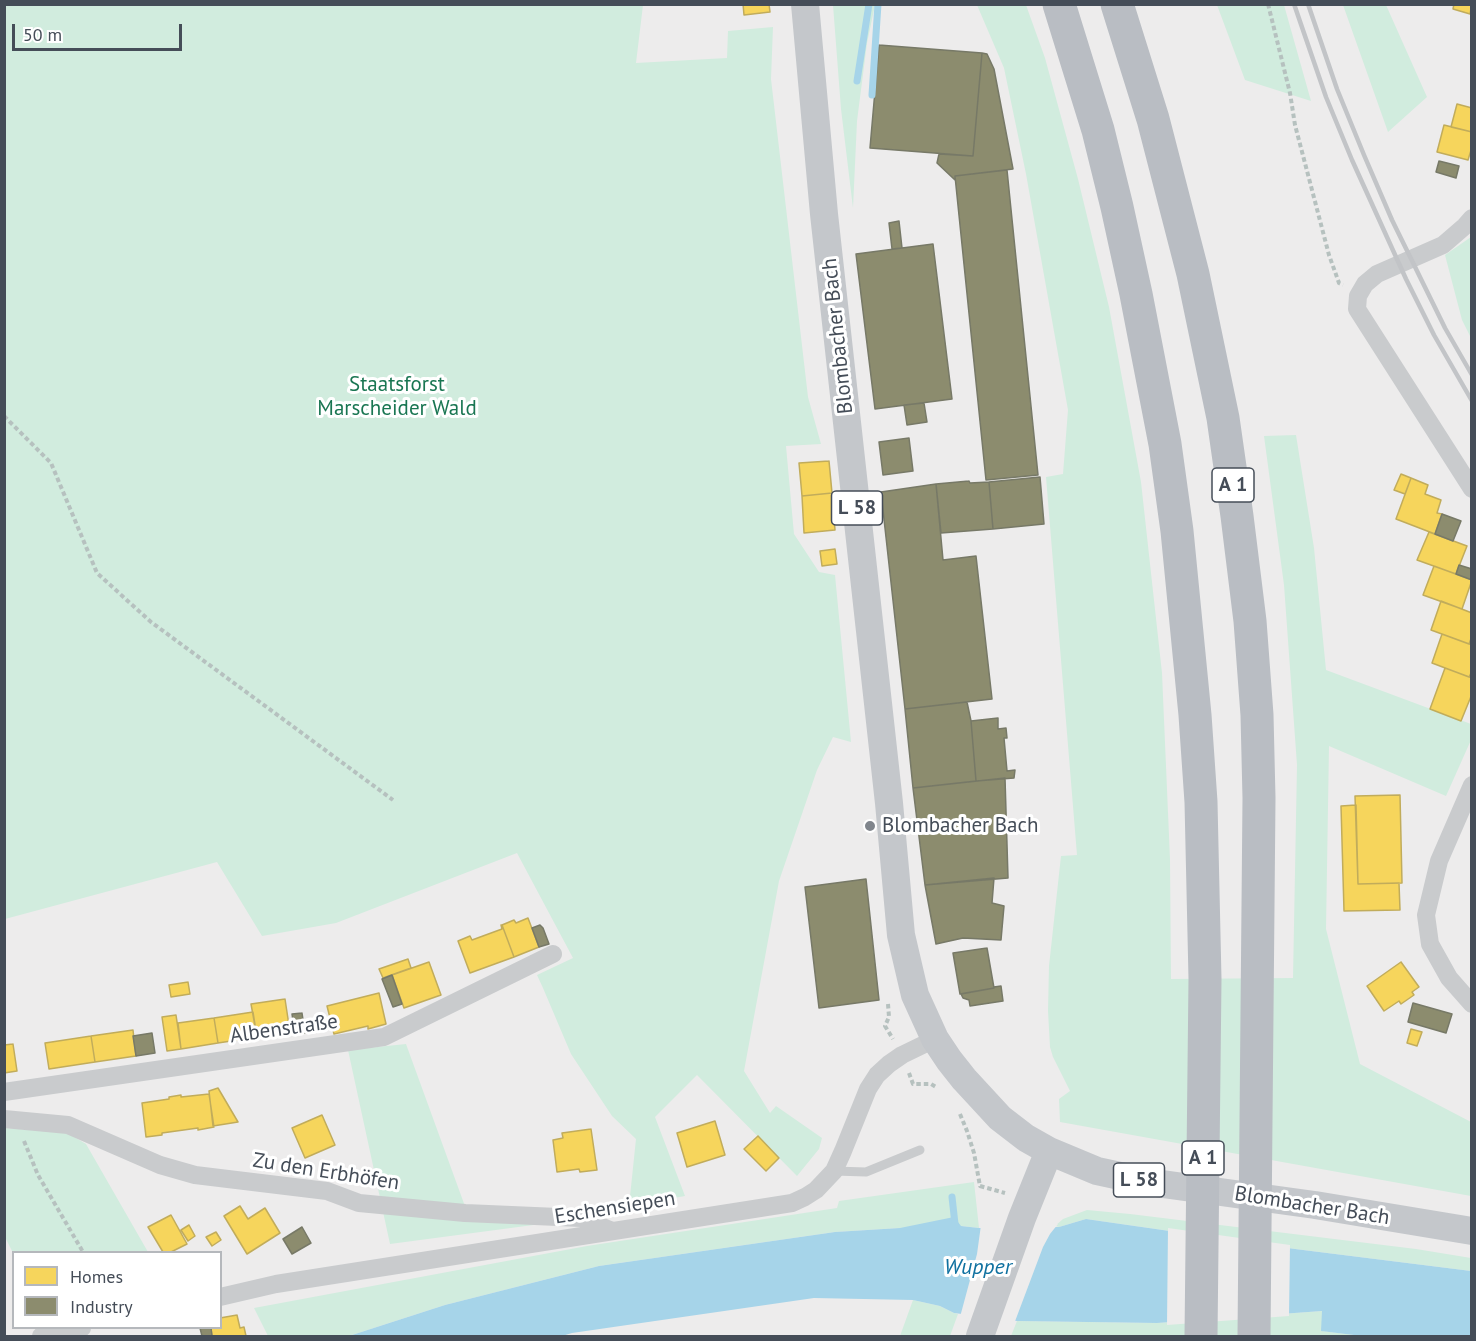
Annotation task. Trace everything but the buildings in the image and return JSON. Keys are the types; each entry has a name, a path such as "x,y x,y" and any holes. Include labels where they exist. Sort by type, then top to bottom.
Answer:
{"highway":[{"name":"A 1","path":"1059,4 1098,130 1117,207 1165,444 1177,531 1201,802 1205,979 1201,1336"},
{"name":"A 1","path":"1117,4 1153,119 1193,274 1221,407 1250,621 1257,715 1259,798 1254,1336"}],"main road":[{"name":"Blombacher Bach","path":"805,4 824,214 889,803 901,935 915,995 935,1038 964,1079 1000,1118 1026,1138 1049,1151 1097,1171 1148,1182 1315,1205 1472,1231"},
{"path":"983,1330 1025,1209 1049,1151"}],"street":[{"path":"1472,218 1443,245 1377,274 1365,284 1358,296 1357,309 1472,489"},
{"path":"1472,785 1439,861 1426,915 1430,944 1449,978 1472,1004"},
{"name":"Albenstraße","path":"4,1092 384,1037 553,954"},
{"name":"Eschensiepen","path":"222,1297 276,1284 792,1203 816,1190 834,1171 868,1089 878,1075 902,1055 935,1038"},
{"name":"Zu den Erbhöfen","path":"12,1120 68,1125 160,1165 195,1175 327,1191 359,1203 465,1213 581,1218 612,1231"},
{"path":"41,1336 77,1329"}],"lane":[{"path":"834,1171 866,1172 920,1150"}],"path":[{"path":"1268,4 1290,93 1295,125 1329,255 1339,283 1358,296"},
{"path":"4,416 51,463 97,573 151,622 393,800"},
{"path":"888,1004 889,1017 885,1026 902,1055 913,1084 931,1084 938,1088"},
{"path":"958,1110 974,1153 980,1186 1025,1209"},
{"path":"12,1120 38,1175 82,1251"}],"green space":[{"name":"Staatsforst Marscheider Wald","path":"5,5 643,5 636,63 727,58 728,31 773,27 771,79 808,397 821,444 786,446 794,534 819,572 835,575 851,742 833,737 817,770 779,881 744,1071 770,1113 776,1106 822,1138 819,1149 797,1176 697,1075 655,1117 685,1196 629,1206 636,1139 612,1116 571,1054 537,975 573,958 517,853 336,923 262,936 217,862 5,919"},
{"path":"833,5 875,5 867,43 857,121 853,208 841,109"},
{"path":"977,5 1026,5 1045,58 1078,179 1109,307 1141,482 1162,673 1170,859 1171,979 1293,978 1297,765 1284,585 1264,436 1296,435 1314,548 1326,670 1471,724 1471,740 1446,796 1329,746 1326,929 1360,1064 1471,1122 1471,1196 1060,1122 1059,1099 1070,1091 1050,1047 1049,966 1061,856 1077,855 1046,477 1063,474 1068,410 1026,174 1004,68"},
{"path":"1217,5 1284,5 1311,101 1245,80"},
{"path":"1343,5 1386,5 1427,97 1388,132"},
{"path":"1471,237 1471,338 1462,320 1445,255"},
{"path":"406,1044 470,1220 556,1222 390,1244 348,1050"},
{"path":"4,1128 66,1132 86,1144 147,1251 12,1251 5,1237"},
{"path":"974,1182 979,1228 961,1226 835,1232 599,1266 445,1305 349,1336 268,1336 254,1308 587,1246 837,1208 839,1201"},
{"path":"1087,1210 1416,1249 1471,1258 1471,1271 1086,1219 1059,1227 1055,1226 1063,1219"},
{"path":"913,1300 940,1306 958,1314 950,1336 900,1336"},
{"path":"1322,1311 1322,1331 1362,1336 1011,1336 1017,1321 1157,1323"}],"water":[{"name":"Wupper","path":"954,1217 961,1226 979,1228 1059,1227 1086,1219 1471,1271 1471,1336 1362,1336 1321,1331 1322,1311 1157,1323 1017,1321 954,1313 940,1306 913,1300 814,1298 562,1336 349,1336 445,1305 599,1266 835,1232 900,1228"}],"pier":[{"path":"1058,1224 1043,1247 1014,1324 960,1317 977,1254 981,1225"},
{"path":"1168,1228 1290,1245 1289,1316 1167,1325"}],"waterway":[{"path":"857,81 869,4"},
{"path":"872,95 878,4"},
{"path":"952,1197 955,1224"}],"railway":[{"path":"1294,4 1326,97 1352,160 1406,279 1434,335 1472,401"},
{"path":"1308,4 1337,89 1392,220 1445,328 1472,375"}],"place":[{"name":"Blombacher Bach","path":"870,826"}]}
